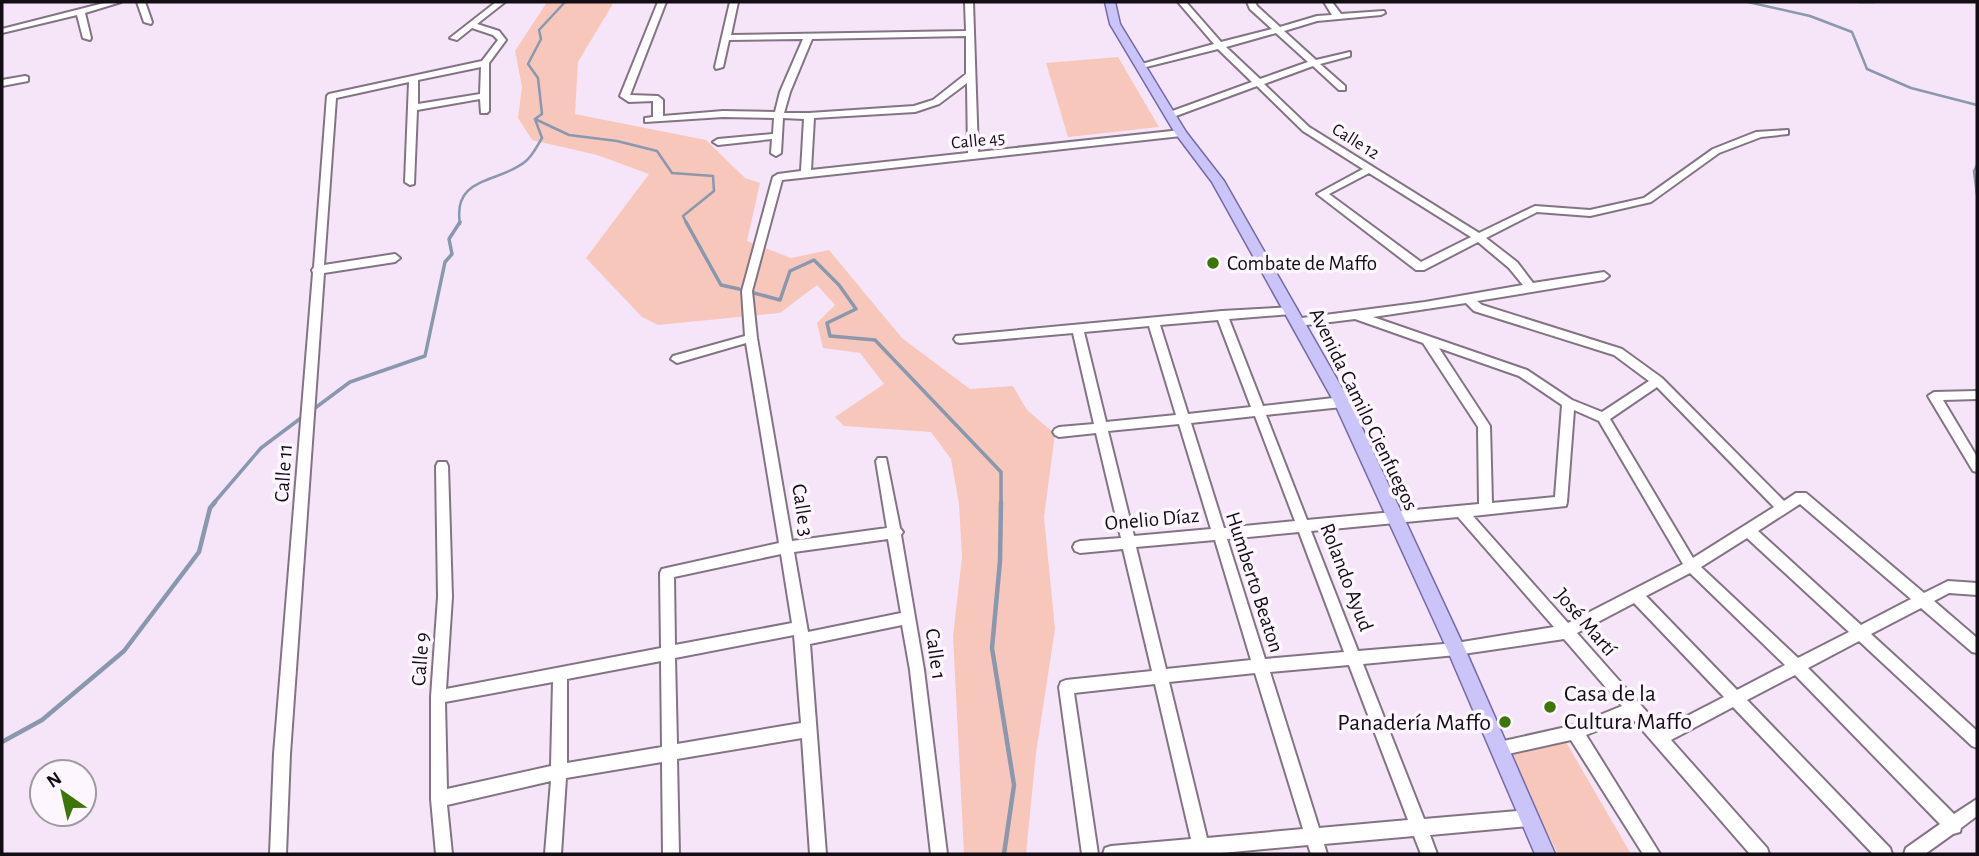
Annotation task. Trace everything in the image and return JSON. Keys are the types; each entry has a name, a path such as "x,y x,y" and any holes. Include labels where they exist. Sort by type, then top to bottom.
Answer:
{"main road":[{"name":"Avenida Camilo Cienfuegos","path":"1110,2 1115,24 1181,133 1218,181 1342,402 1545,854"}],"street":[{"path":"2,31 117,2"},
{"path":"141,2 148,22"},
{"path":"454,38 501,2"},
{"path":"662,2 625,96 629,99 659,100 653,120 723,114 809,116 915,109 936,102 970,76"},
{"path":"719,67 734,2"},
{"path":"969,2 973,157"},
{"name":"Calle 12","path":"1182,2 1218,44 1306,130 1478,237 1513,265 1530,286"},
{"path":"1251,2 1277,30 1342,88"},
{"path":"1328,2 1336,16"},
{"path":"80,10 87,38"},
{"path":"1141,67 1218,44 1336,16 1381,13"},
{"path":"471,25 496,33 502,40 485,63 484,111"},
{"path":"725,38 971,33"},
{"path":"776,153 779,114 785,92 809,36"},
{"path":"1170,115 1257,82 1347,54"},
{"path":"410,181 414,77 485,63"},
{"name":"Calle 11","path":"278,854 282,754 332,96 414,77"},
{"path":"2,83 24,79"},
{"path":"413,108 484,96"},
{"path":"806,173 809,116"},
{"path":"1370,169 1322,194 1420,267 1535,209 1590,213 1647,200 1716,151 1759,134 1785,132"},
{"name":"Calle 45","path":"778,177 1181,133"},
{"path":"718,142 777,136"},
{"name":"Calle 3","path":"778,177 747,291 751,338 801,634 818,854"},
{"path":"317,270 395,258"},
{"path":"960,339 1223,316 1357,316 1604,276"},
{"path":"1468,299 1478,308 1618,352 1658,381 1783,508"},
{"name":"Rolando Ayud","path":"1223,316 1429,854"},
{"path":"1357,316 1429,343 1523,373 1568,403 1603,418 1691,566 1797,667 1954,826"},
{"name":"Humberto Beaton","path":"1153,321 1319,854"},
{"path":"1077,328 1203,851"},
{"path":"677,359 751,338"},
{"path":"1429,343 1484,426 1486,510"},
{"path":"1603,418 1658,381"},
{"path":"1977,395 1934,396 1977,467"},
{"path":"1059,432 1342,402"},
{"name":"Onelio Díaz","path":"1080,547 1306,528 1561,502 1568,403"},
{"name":"Calle 1","path":"882,461 909,618 939,854"},
{"name":"Calle 9","path":"442,466 445,597 438,696 439,799 444,854"},
{"path":"1090,854 1066,687 1455,649 1565,632 1691,566 1801,497 1977,647"},
{"name":"José Martí","path":"1462,512 1761,854"},
{"path":"1748,530 1977,741"},
{"path":"671,854 667,573 788,547 896,532"},
{"path":"1660,738 1737,700 1948,587 1977,589"},
{"path":"1637,596 1884,854"},
{"path":"438,696 668,651 909,618"},
{"path":"553,854 559,772 560,673"},
{"path":"1499,748 1575,732 1633,709"},
{"path":"439,799 559,772 810,729"},
{"path":"1575,732 1652,854"},
{"path":"1912,854 1977,807"},
{"path":"1111,854 1203,851 1314,837 1529,818"}],"shaded area":[{"path":"547,2 614,2 578,62 575,114 706,140 745,178 760,183 747,241 791,258 829,250 902,338 970,389 1013,386 1027,410 1055,434 1044,517 1055,629 1036,753 1026,854 964,854 953,636 962,557 959,504 951,459 931,432 844,426 835,417 884,384 860,353 823,348 817,323 835,305 817,285 780,313 658,325 642,317 586,258 649,174 597,155 532,140 518,118 522,87 515,51"},
{"path":"1118,57 1159,127 1068,137 1046,63"},
{"path":"1566,742 1631,854 1558,854 1509,756"}],"waterway":[{"path":"535,119 542,114 538,78 528,64 541,39 539,30 565,2"},
{"path":"1748,2 1810,16 1852,32 1867,69 1911,88 1977,105"},
{"path":"1859,2 1874,2"},
{"path":"460,222 459,208 470,189 515,168 533,153 542,138 535,119"},
{"path":"535,119 569,135 617,141 657,151 672,173 713,176 714,191 683,216 686,222"},
{"path":"1977,165 1974,171 1977,195"},
{"path":"311,411 350,382 425,356 445,262 452,254 449,239 460,222"},
{"path":"686,222 721,285 739,289"},
{"path":"754,293 780,300 790,271 814,260 839,285 856,309 827,323 830,336 875,340 1001,472 1001,502"},
{"path":"213,504 261,448 305,415"},
{"path":"2,742 42,720 124,651 199,552 210,508 215,502"},
{"path":"1001,502 1000,561 992,648 1014,785 1004,854"}],"place":[{"name":"Combate de Maffo","path":"1213,263"},
{"name":"Casa de la Cultura Maffo","path":"1550,707"},
{"name":"Panadería Maffo","path":"1505,722"}]}
